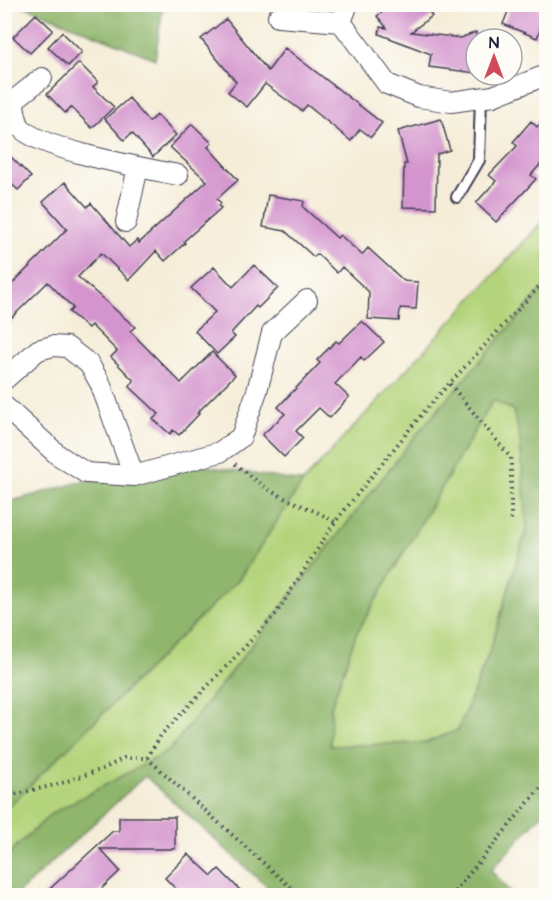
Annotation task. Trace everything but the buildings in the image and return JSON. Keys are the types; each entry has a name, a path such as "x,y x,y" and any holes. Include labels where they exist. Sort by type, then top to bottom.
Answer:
{"street":[{"path":"278,17 345,13 387,84 435,101 451,102 493,96 546,75"},
{"path":"42,78 9,103 19,126 33,137 98,158 178,175"},
{"path":"126,222 138,167"},
{"path":"4,406 58,454 86,473 134,476 220,452 241,437 257,391 272,333 307,300"},
{"path":"4,380 38,350 53,346 67,348 89,364 100,383 134,476"}],"lane":[{"path":"457,197 479,160 482,98"}],"path":[{"path":"147,759 161,735 274,615 334,522 426,409 546,279"},
{"path":"450,384 511,458 511,523"},
{"path":"220,452 266,488 318,511 334,522"},
{"path":"4,797 59,784 124,759 147,759 300,896"},
{"path":"451,896 546,781"}],"green space":[{"path":"22,5 163,5 155,59"},
{"path":"546,218 546,285 417,434 169,751 51,814 5,857 5,810 239,579 303,482"},
{"path":"546,285 546,810 491,870 512,895 276,895 145,776 16,895 5,895 5,857 51,814 169,751 417,434","holes":["493,400 513,410 520,438 527,527 491,648 458,730 425,743 330,746 331,707 356,634"]},
{"path":"493,400 513,410 520,438 527,527 491,648 458,730 425,743 329,746 331,707 356,634"},
{"path":"163,459 303,482 239,579 5,810 5,503"}]}
